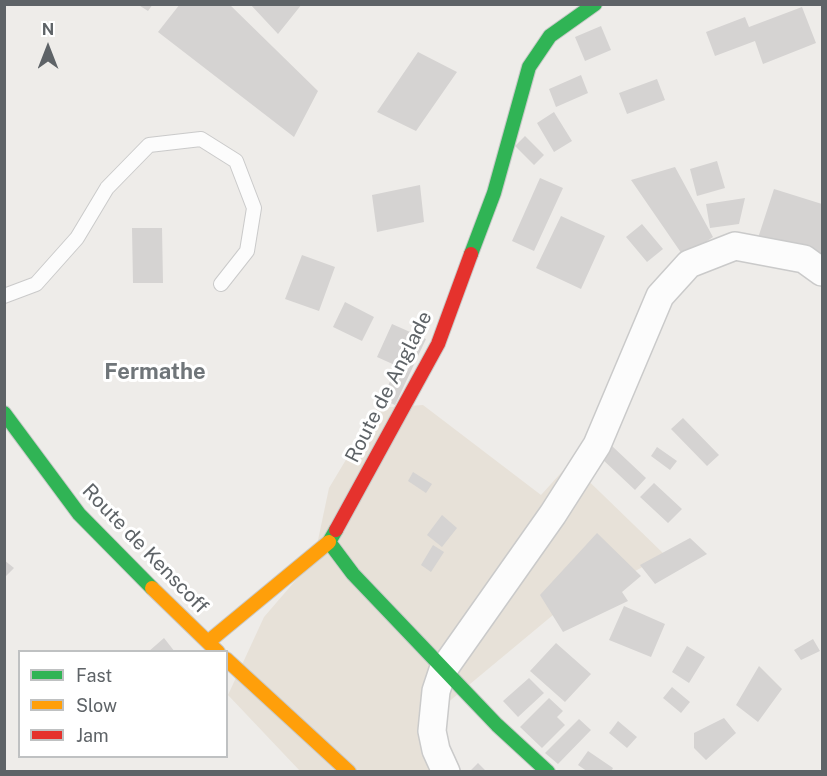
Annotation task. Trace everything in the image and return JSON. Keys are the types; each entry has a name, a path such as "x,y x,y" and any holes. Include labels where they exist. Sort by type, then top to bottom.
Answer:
{"street":[{"name":"Route de Anglade","path":"329,542 438,344 494,193 529,67 550,36 576,15 595,4"},
{"path":"446,771 436,750 432,731 435,700 443,670 553,514 597,445 660,296 689,264 735,246 804,259 822,272"},
{"name":"Route de Kenscoff","path":"4,413 79,514 173,610 213,647"},
{"path":"213,647 265,593 329,542 353,574 443,670 497,725 548,771"},
{"path":"228,661 349,771"}],"lane":[{"path":"4,296 36,284 77,238 107,188 149,145 201,139 236,161 254,208 247,251 221,284"}],"shaded area":[{"path":"423,405 541,495 570,463 665,555 553,615 440,709 455,771 300,771 228,695 264,617 314,559 329,488 377,408"}],"building":[{"path":"137,4 153,4 148,11"},
{"path":"180,4 229,4 318,91 294,137 158,32"},
{"path":"250,4 302,4 278,34"},
{"path":"802,7 816,43 763,64 755,41 715,56 706,32 745,17 749,27"},
{"path":"601,26 611,50 585,61 575,37"},
{"path":"418,52 457,72 416,131 377,112"},
{"path":"581,75 588,93 556,107 549,89"},
{"path":"657,79 665,100 627,114 619,93"},
{"path":"554,112 572,141 554,152 537,123"},
{"path":"525,136 544,155 534,165 515,146"},
{"path":"717,161 725,188 697,196 690,169"},
{"path":"675,167 713,237 684,257 631,180"},
{"path":"540,178 563,188 534,251 512,241"},
{"path":"420,185 424,222 377,232 372,195"},
{"path":"774,189 822,204 822,259 758,238"},
{"path":"745,198 739,224 710,228 706,204"},
{"path":"561,216 605,236 581,289 536,268"},
{"path":"642,224 663,249 647,262 626,237"},
{"path":"132,228 162,228 163,283 133,283"},
{"path":"302,255 335,267 319,311 285,299"},
{"path":"345,302 374,317 362,341 333,327"},
{"path":"392,324 426,339 395,405 382,399 397,366 377,357"},
{"path":"683,418 719,455 707,466 671,429"},
{"path":"612,446 646,478 635,490 601,458"},
{"path":"657,447 677,461 670,470 651,456"},
{"path":"413,472 432,484 426,493 408,481"},
{"path":"654,483 682,509 668,523 640,497"},
{"path":"442,515 457,528 442,547 427,535"},
{"path":"597,533 641,576 622,592 628,601 563,632 540,595"},
{"path":"690,538 707,554 655,584 640,565"},
{"path":"433,545 444,552 431,572 421,565"},
{"path":"4,560 14,568 4,578"},
{"path":"624,606 665,624 651,657 609,640"},
{"path":"164,638 173,650 150,650"},
{"path":"813,639 820,651 801,660 794,650"},
{"path":"556,643 591,674 565,702 530,671"},
{"path":"687,646 705,657 689,683 672,672"},
{"path":"759,666 782,689 758,722 736,705"},
{"path":"529,678 544,693 518,717 503,701"},
{"path":"672,687 690,702 681,713 663,698"},
{"path":"549,698 563,711 557,717 565,725 542,748 520,727"},
{"path":"724,718 736,733 706,760 694,748 694,733"},
{"path":"579,719 591,730 558,764 545,753"},
{"path":"618,721 637,737 627,748 609,733"},
{"path":"588,751 613,768 611,772 588,772 578,765"},
{"path":"478,763 487,772 469,772"}],"traffic: fast":[{"path":"471,254 494,193 529,67 550,36 595,4"},
{"path":"4,413 79,514 152,588"},
{"path":"336,530 329,542 353,574 497,725 548,772"}],"traffic: slow":[{"path":"208,642 329,542"},
{"path":"152,588 216,650"},
{"path":"228,661 349,772"}],"traffic: jam":[{"path":"336,530 438,344 471,254"}],"district":[{"name":"Fermathe","path":"155,372"}]}
